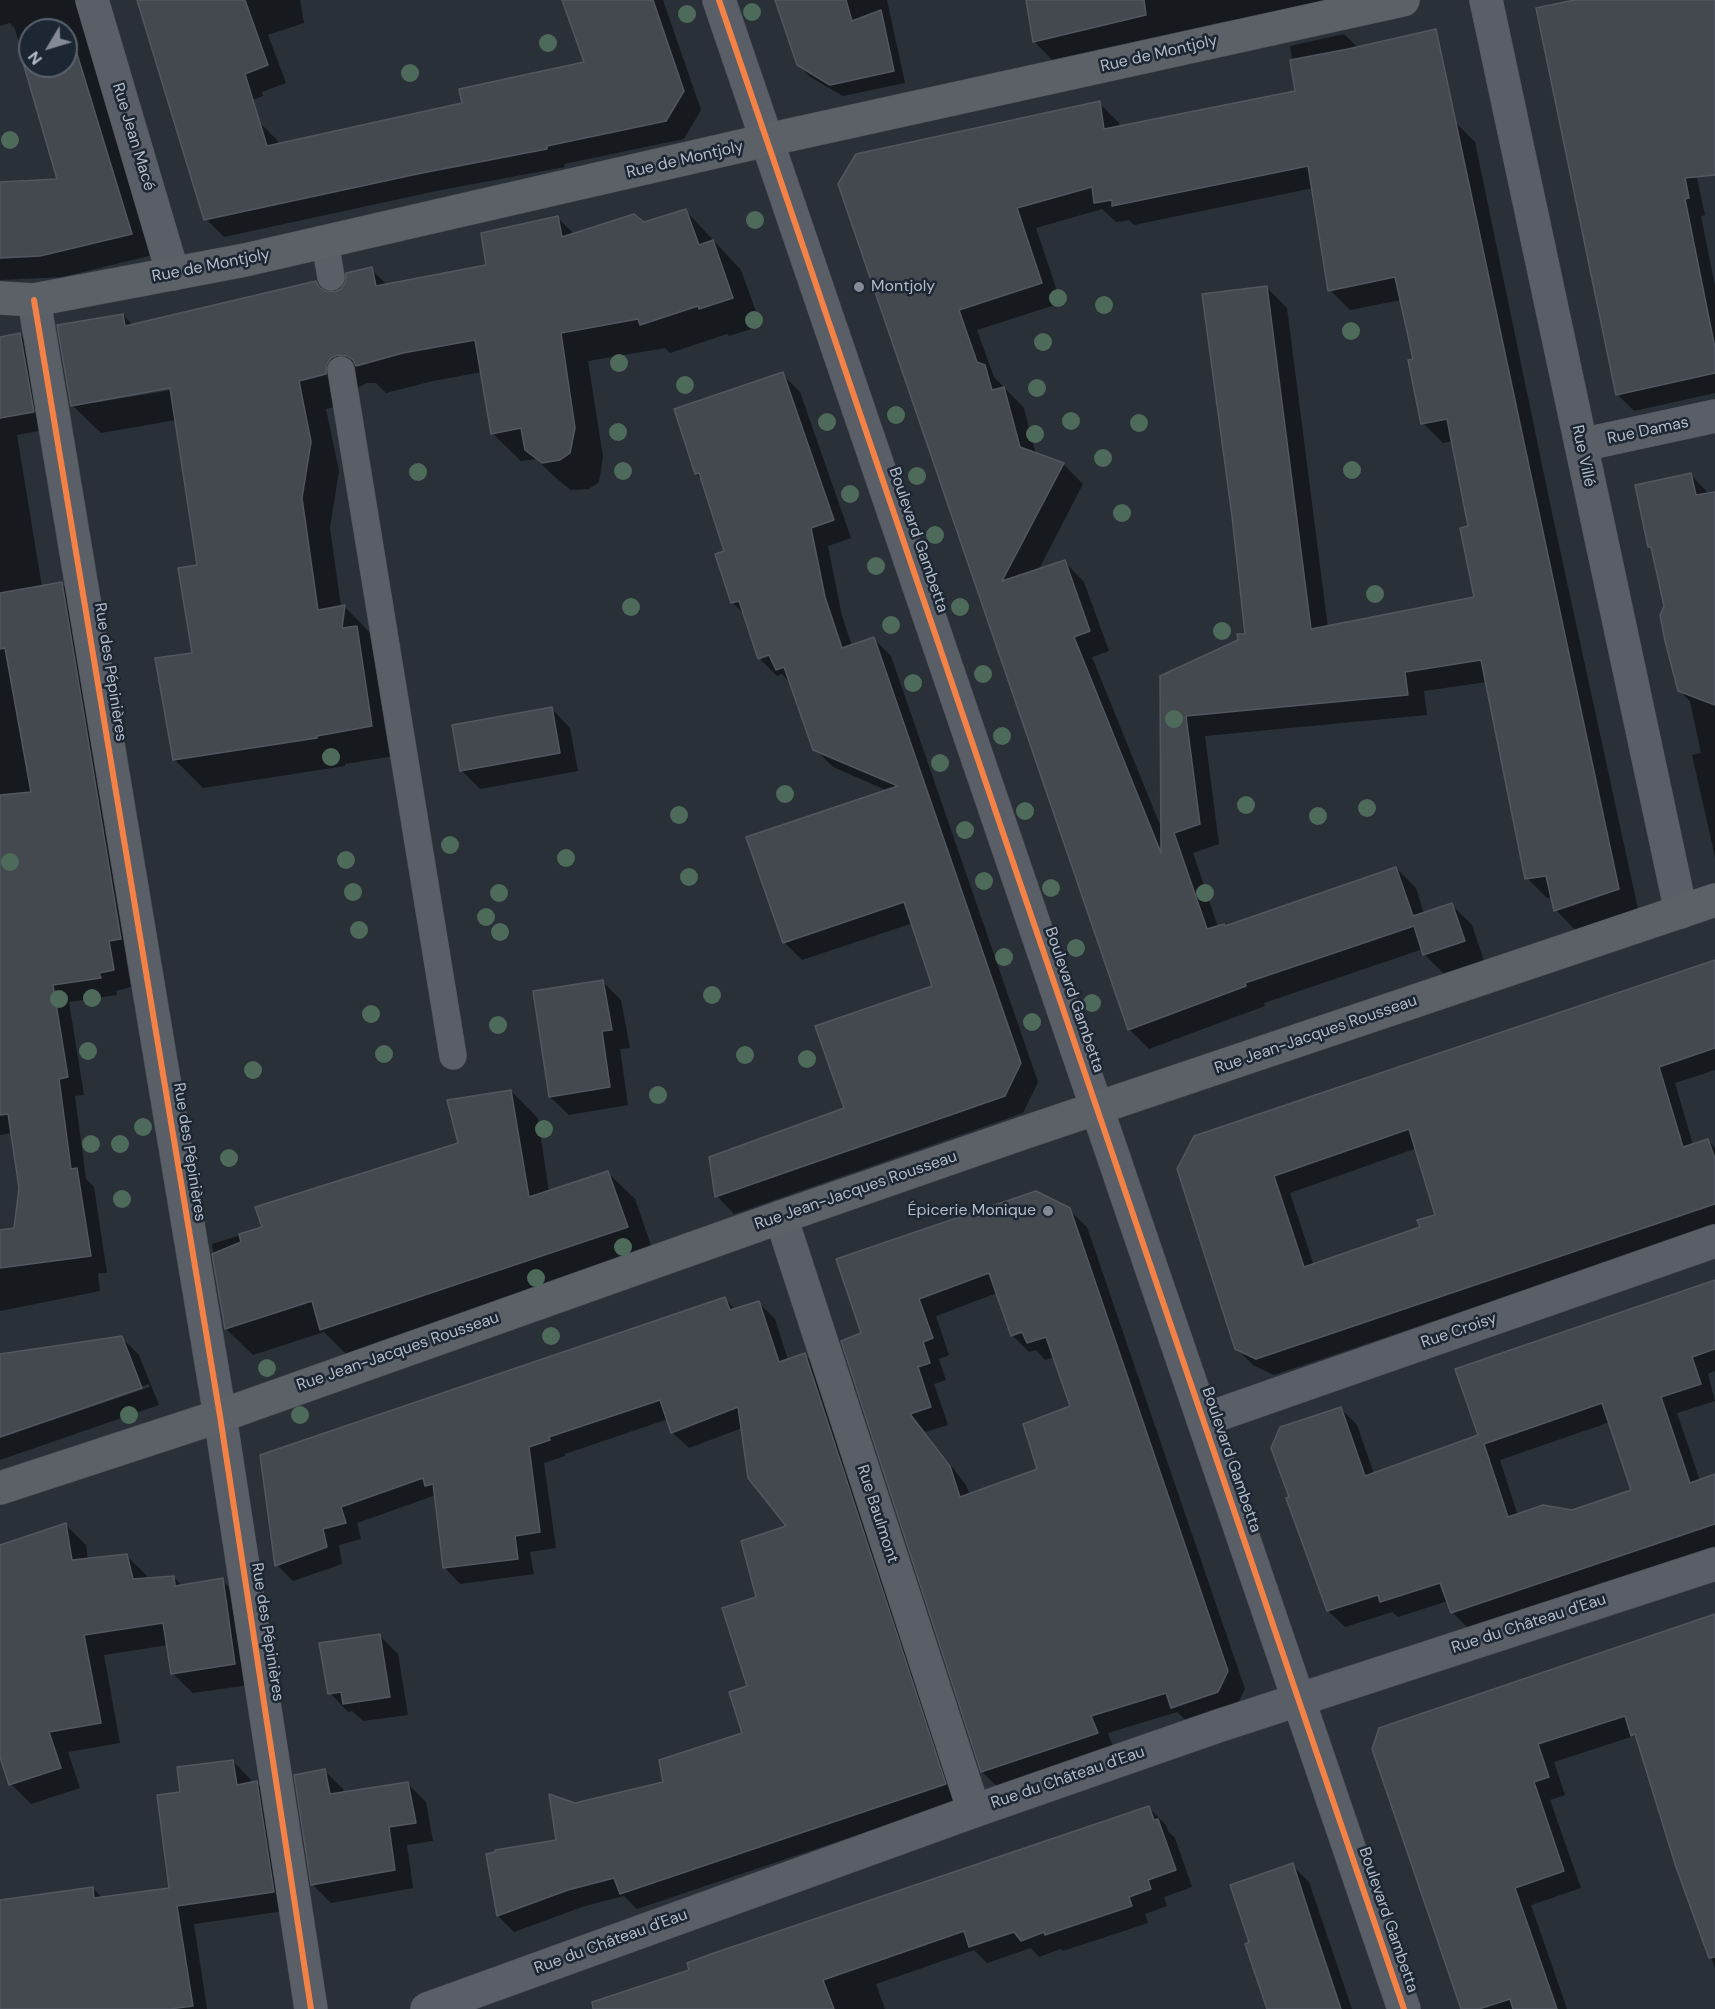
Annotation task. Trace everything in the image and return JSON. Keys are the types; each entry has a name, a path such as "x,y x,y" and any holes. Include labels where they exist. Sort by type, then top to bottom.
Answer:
{"main road":[{"name":"Rue de Montjoly","path":"0,298 34,300 324,242 767,140 1403,0"},
{"name":"Rue Jean-Jacques Rousseau","path":"0,1488 220,1416 781,1216 1715,900"}],"street":[{"name":"Rue Jean Macé","path":"92,0 173,274"},
{"name":"Boulevard Gambetta","path":"719,0 1404,2009"},
{"name":"Rue Villé","path":"1486,0 1681,912"},
{"name":"Rue des Pépinières","path":"34,300 220,1416 311,2009"},
{"name":"Rue Damas","path":"1581,445 1715,416"},
{"name":"Rue Baulmont","path":"781,1216 974,1811"},
{"name":"Rue Croisy","path":"1203,1420 1715,1242"},
{"name":"Rue du Château d'Eau","path":"427,2009 974,1811 1298,1698 1715,1564"}],"lane":[{"path":"324,242 331,277"},
{"path":"341,370 453,1056"}],"building":[{"path":"137,0 245,0 268,65 245,74 267,146 462,103 459,89 584,62 562,0 653,0 684,91 666,121 547,146 547,149 422,173 204,220"},
{"path":"775,0 846,0 852,21 881,10 894,71 830,85 797,65"},
{"path":"1026,0 1144,0 1146,15 1033,42"},
{"path":"1574,0 1715,0 1715,175 1685,178 1689,198 1685,199 1715,348 1715,373 1616,395 1536,8"},
{"path":"1436,29 1619,889 1554,911 1546,876 1525,879 1481,660 1405,672 1408,695 1186,716 1200,824 1174,833 1207,929 1224,924 1225,926 1396,867 1413,916 1452,903 1465,941 1423,955 1414,926 1245,983 1246,986 1128,1030 838,184 856,154 1100,101 1104,129 1295,91 1290,60","holes":["1308,166 1328,291 1395,277 1413,359 1408,360 1421,424 1447,419 1468,526 1460,528 1474,597 1311,629 1267,286 1202,294 1232,516 1245,634 1237,634 1238,640 1160,676 1161,853 1074,637 1090,631 1065,560 1002,581 1064,463 1020,447 1004,387 992,390 985,365 977,362 959,310 1042,283 1017,208 1092,187 1094,203 1112,200 1112,206"]},
{"path":"78,57 132,234 40,256 0,258 0,182 57,179 27,78 78,78"},
{"path":"686,209 699,245 713,240 733,298 699,309 698,306 640,325 638,319 561,333 575,428 570,453 560,460 542,463 525,450 521,428 491,434 475,340 403,353 356,366 347,356 338,355 331,358 327,364 326,374 299,381 311,442 302,498 318,610 345,605 342,628 357,626 372,726 317,736 317,738 173,760 155,658 192,653 178,568 197,565 170,388 71,406 57,325 123,314 125,326 316,281 325,291 334,292 341,289 345,283 346,273 372,267 376,286 486,265 481,233 558,216 562,237 634,214 644,222"},
{"path":"20,333 34,412 0,418 0,337"},
{"path":"783,372 834,520 811,528 825,597 842,648 874,637 1021,1063 1005,1096 715,1197 709,1157 844,1108 815,1026 932,986 904,902 783,943 746,837 898,786 813,750 784,667 776,670 769,655 758,659 739,601 731,603 715,554 724,551 699,473 695,474 674,409"},
{"path":"1691,473 1696,495 1715,492 1715,705 1678,691 1660,615 1664,606 1651,547 1648,547 1635,485"},
{"path":"62,582 121,939 109,941 114,970 99,973 101,978 53,985 68,1077 59,1079 71,1169 77,1168 91,1256 0,1268 0,1230 14,1228 19,1188 8,1114 0,1115 0,795 31,792 5,648 0,649 0,593"},
{"path":"552,707 560,753 460,771 452,725"},
{"path":"1715,960 1715,1048 1659,1067 1683,1147 1708,1139 1715,1159 1715,1204 1256,1359 1235,1349 1177,1169 1194,1136","holes":["1409,1129 1435,1215 1417,1220 1420,1227 1304,1267 1274,1176"]},
{"path":"603,980 612,1030 602,1031 610,1087 549,1097 533,991"},
{"path":"511,1090 529,1197 608,1171 628,1227 320,1330 312,1301 225,1329 212,1254 241,1242 239,1234 262,1227 255,1207 458,1143 447,1100"},
{"path":"1036,1191 1070,1208 1228,1671 1218,1692 1171,1708 1166,1693 1091,1716 1098,1733 981,1772 841,1341 861,1333 836,1259","holes":["989,1273 1011,1336 1022,1332 1027,1343 1046,1337 1070,1406 1023,1424 1037,1469 960,1497 950,1466 910,1414 931,1407 918,1367 930,1363 923,1342 933,1338 919,1299"]},
{"path":"1715,1280 1715,1349 1692,1357 1701,1384 1661,1397 1690,1483 1715,1474 1715,1524 1451,1613 1440,1583 1380,1602 1378,1595 1327,1611 1286,1498 1289,1497 1271,1448 1280,1427 1341,1407 1365,1476 1478,1435 1455,1369","holes":["1602,1403 1631,1490 1572,1510 1543,1505 1508,1517 1484,1444"]},
{"path":"725,1297 730,1310 759,1301 779,1362 805,1353 946,1784 620,1894 614,1878 568,1890 497,1916 486,1854 495,1852 495,1850 556,1840 549,1794 575,1803 663,1782 659,1760 742,1733 729,1692 747,1686 722,1608 756,1597 741,1541 786,1526 748,1478 738,1407 671,1433 660,1400 549,1437 550,1440 529,1447 540,1532 515,1536 518,1559 443,1568 433,1484 425,1486 423,1478 341,1507 346,1523 323,1529 327,1547 275,1566 260,1455"},
{"path":"122,1336 142,1388 0,1437 0,1354"},
{"path":"66,1523 72,1560 127,1554 133,1579 174,1576 175,1586 223,1578 235,1664 171,1674 163,1623 84,1635 101,1723 49,1732 61,1768 9,1785 0,1757 0,1545"},
{"path":"1715,1614 1715,1957 1709,1958 1676,1867 1635,1734 1631,1736 1625,1716 1538,1744 1549,1777 1534,1782 1564,1871 1515,1888 1557,2009 1513,2009 1510,1999 1479,2009 1461,2009 1372,1749 1379,1728"},
{"path":"380,1634 390,1697 343,1704 341,1692 328,1694 319,1643"},
{"path":"233,1760 237,1785 257,1781 274,1892 177,1906 193,2006 170,2009 0,2009 0,1900 93,1887 94,1898 169,1888 157,1795 180,1792 177,1767"},
{"path":"325,1769 330,1794 408,1782 416,1823 389,1827 395,1870 311,1885 294,1775"},
{"path":"1149,1806 1154,1820 1158,1819 1176,1870 1148,1880 1151,1889 1129,1897 1132,1906 1021,1941 1014,1932 969,1947 964,1931 823,1980 834,2009 593,2009 592,2002 689,1970 687,1963 711,1954"},
{"path":"1293,1863 1341,2009 1267,2009 1245,1944 1249,1942 1230,1885"}],"cycle path":[{"path":"719,0 1404,2009"},
{"path":"34,300 220,1416 311,2009"}],"place":[{"name":"Montjoly","path":"859,287"},
{"name":"Épicerie Monique","path":"1048,1211"}]}
